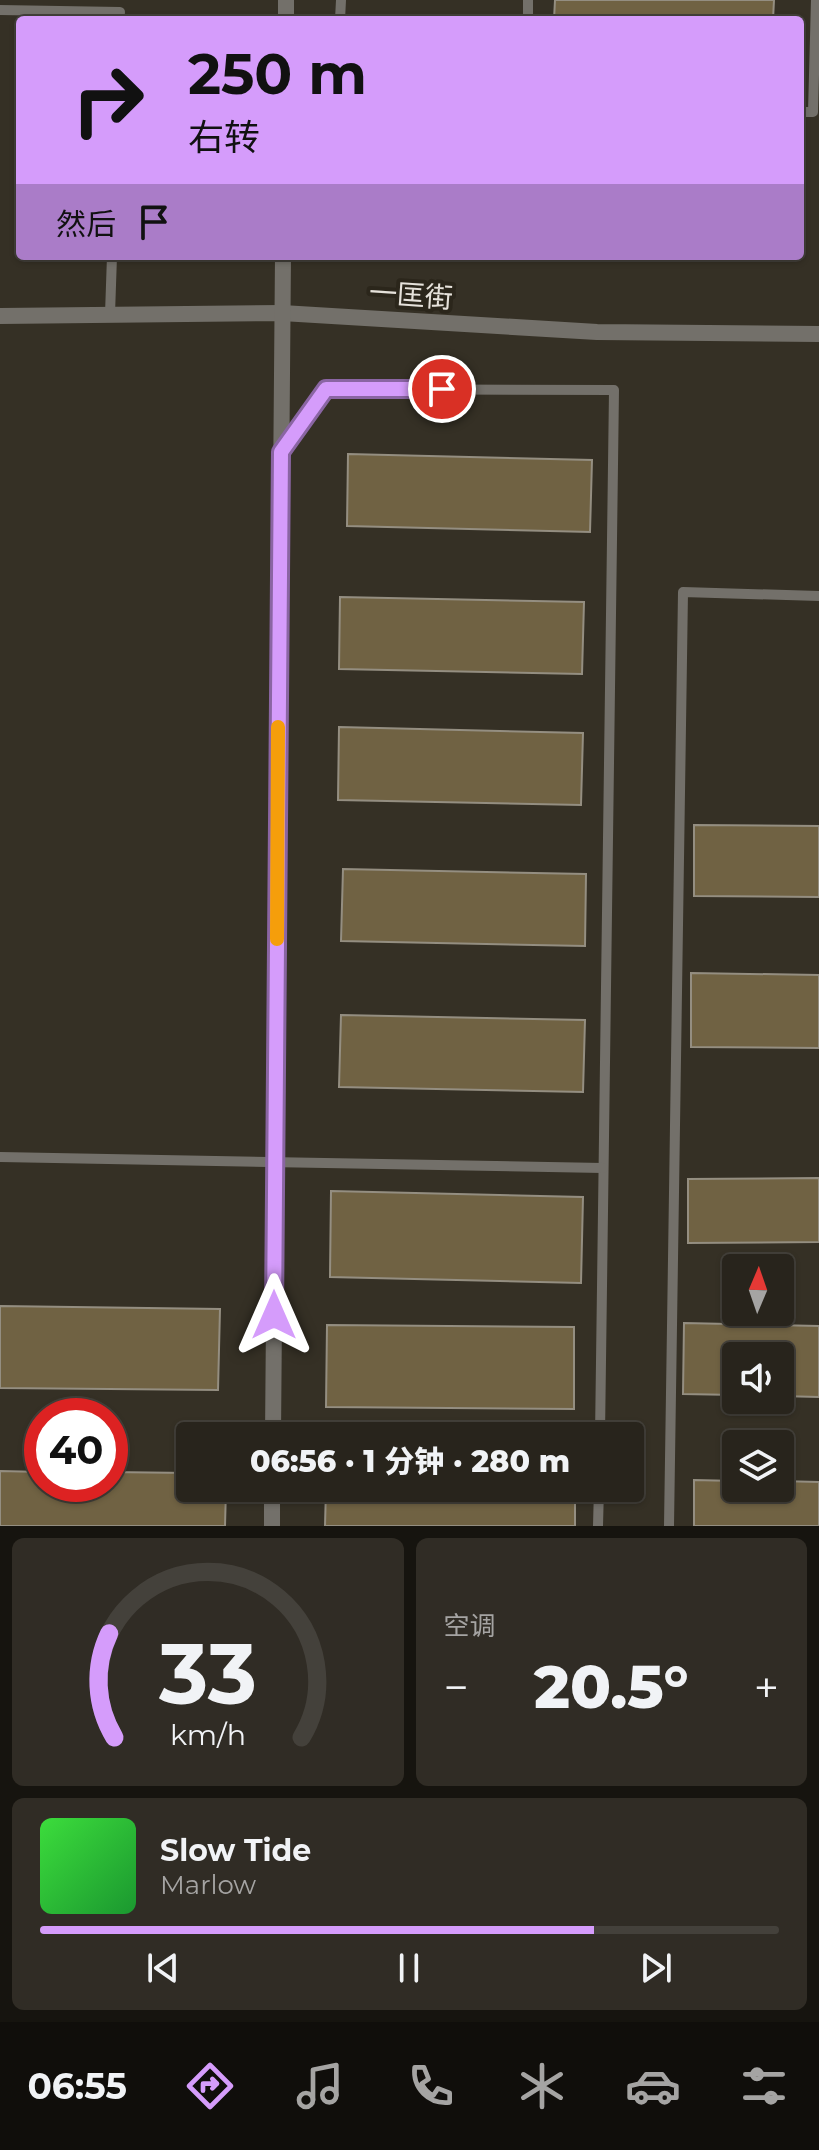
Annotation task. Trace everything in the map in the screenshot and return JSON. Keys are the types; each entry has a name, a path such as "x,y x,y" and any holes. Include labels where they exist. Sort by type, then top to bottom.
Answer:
{"street":[{"path":"273,1422 283,260"},
{"name":"一匡街","path":"0,316 282,313 597,332 819,334"},
{"path":"272,1502 272,1526"}],"lane":[{"path":"816,0 816,112"},
{"path":"0,10 120,12 120,16"},
{"path":"110,314 112,260"},
{"path":"281,452 326,389 614,390 600,1422"},
{"path":"669,1526 683,592 819,596"},
{"path":"0,1157 603,1168"},
{"path":"598,1526 599,1502"}],"building":[{"path":"555,0 774,0 773,16 554,16"},
{"path":"348,454 592,460 590,532 347,526"},
{"path":"340,597 584,602 582,674 339,669"},
{"path":"339,727 583,733 581,805 338,800"},
{"path":"694,825 819,826 819,897 694,896"},
{"path":"343,869 586,874 585,946 341,941"},
{"path":"691,973 819,975 819,1048 691,1047"},
{"path":"341,1015 585,1020 583,1092 339,1087"},
{"path":"819,1178 819,1242 688,1243 688,1179"},
{"path":"331,1191 583,1197 581,1283 330,1277"},
{"path":"0,1306 220,1309 218,1390 0,1388"},
{"path":"684,1323 819,1326 819,1397 794,1396 794,1342 722,1342 722,1395 683,1394"},
{"path":"327,1325 574,1327 574,1409 326,1407"},
{"path":"0,1471 24,1472 24,1502 128,1502 128,1472 176,1473 176,1502 226,1502 225,1526 0,1526"},
{"path":"694,1480 722,1481 722,1502 794,1502 794,1481 819,1482 819,1526 694,1526"},
{"path":"326,1502 575,1502 575,1526 325,1526"}],"slow traffic":[{"path":"277,939 278,727"}],"route":[{"path":"274,1315 281,452 326,389 442,389"}]}
